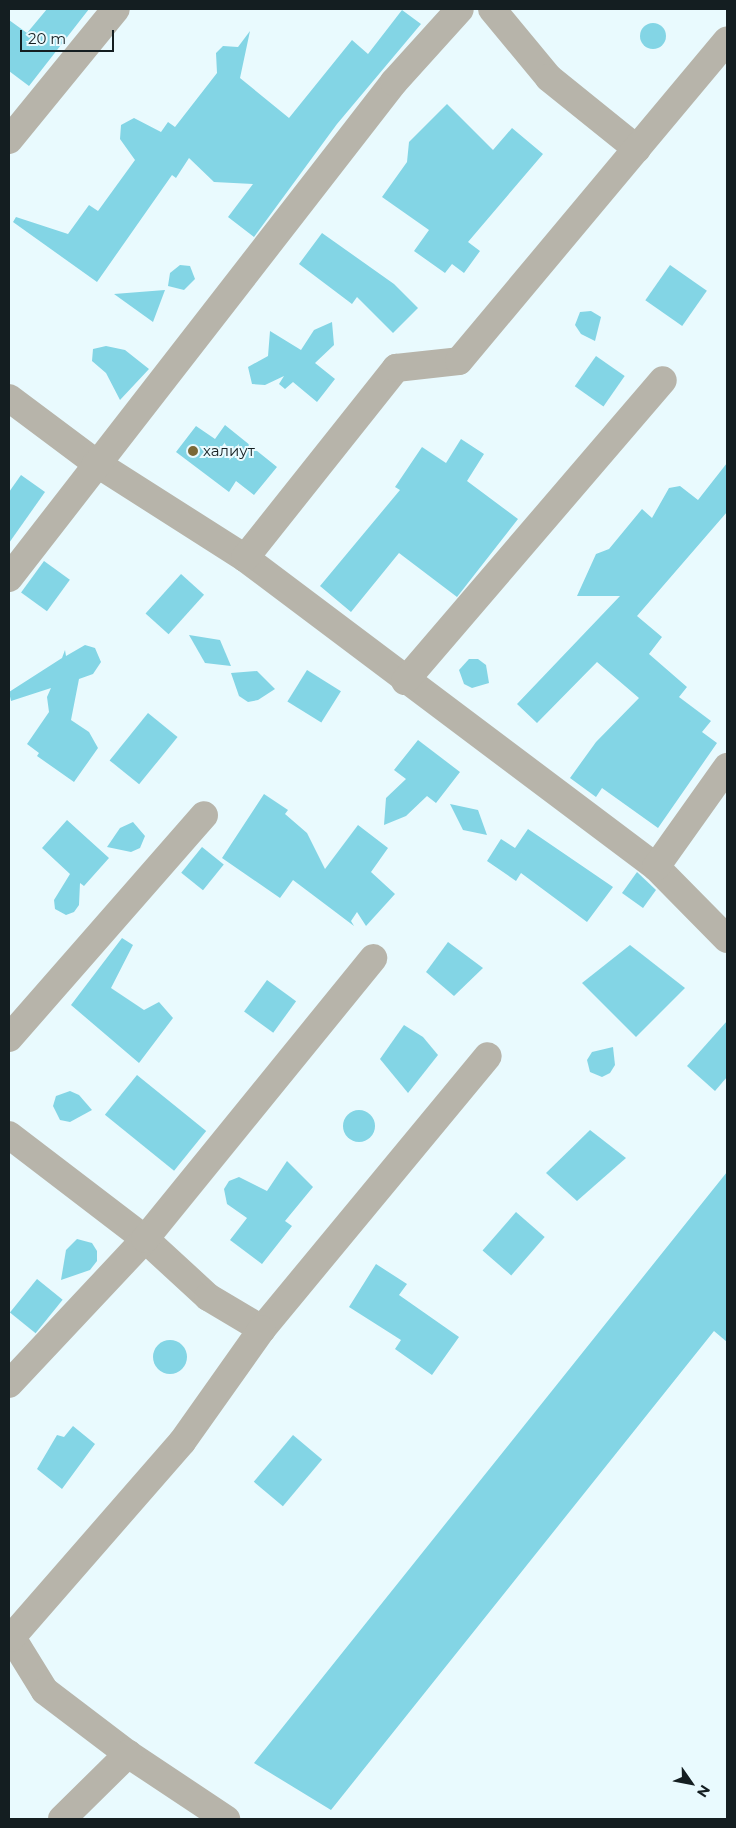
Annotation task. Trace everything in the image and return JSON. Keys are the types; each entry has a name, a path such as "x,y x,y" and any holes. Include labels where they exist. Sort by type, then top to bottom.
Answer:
{"street":[{"path":"9,140 116,9"},
{"path":"9,578 394,82 460,9"},
{"path":"492,9 549,78 637,149"},
{"path":"245,558 396,368 459,361 727,40"},
{"path":"405,681 663,380"},
{"path":"9,398 96,464 245,558 405,681 656,867 727,940"},
{"path":"656,867 727,767"},
{"path":"9,1038 204,815"},
{"path":"9,1384 145,1239 373,958"},
{"path":"226,1819 128,1754 45,1691 10,1635 182,1442 262,1329 488,1056"},
{"path":"9,1135 145,1239 208,1297 262,1329"},
{"path":"62,1819 128,1754"}],"building":[{"path":"47,9 89,9 29,86 9,71 9,20 27,33"},
{"path":"402,10 421,24 337,124 254,237 228,217 253,184 214,182 189,158 176,178 172,175 97,282 13,222 16,217 68,234 89,205 98,211 135,160 120,139 121,125 134,118 161,132 168,122 175,127 217,73 216,53 223,46 238,47 250,31 240,78 289,118 352,40 368,54"},
{"path":"653,23 662,27 666,36 662,45 653,49 644,45 640,36 644,27"},
{"path":"447,104 493,150 512,128 543,154 468,242 480,251 464,273 452,264 445,273 414,251 429,230 382,197 407,162 409,142"},
{"path":"322,233 394,284 418,308 393,333 357,297 352,304 299,264"},
{"path":"180,265 190,266 195,279 184,290 168,286 170,273"},
{"path":"670,265 707,291 682,326 645,300"},
{"path":"165,290 153,322 114,294"},
{"path":"591,311 601,317 595,341 581,334 575,325 580,312"},
{"path":"332,322 334,345 315,363 335,379 317,402 293,382 285,389 279,384 284,376 265,385 252,384 248,367 268,356 270,331 301,350 314,330"},
{"path":"106,346 125,350 149,369 120,400 106,373 92,361 93,349"},
{"path":"596,356 625,376 603,406 575,386"},
{"path":"225,425 277,467 254,495 236,481 229,492 176,452 196,426 215,439"},
{"path":"461,439 484,454 467,481 518,519 457,597 399,553 351,612 320,586 400,490 395,487 422,447 446,463"},
{"path":"727,463 727,512 637,616 662,637 649,654 687,687 679,697 711,721 702,732 717,743 658,828 602,788 596,797 570,778 596,742 639,698 597,662 537,723 517,704 620,596 577,596 596,554 609,549 642,509 652,518 669,488 680,486 698,500"},
{"path":"21,475 45,492 9,543 9,492"},
{"path":"44,561 70,580 47,611 21,593"},
{"path":"181,574 204,595 169,634 146,613"},
{"path":"189,635 220,640 231,666 205,663"},
{"path":"85,645 95,648 101,662 93,674 79,679 71,720 89,732 98,748 74,782 37,756 39,753 27,744 49,712 47,697 51,688 11,701 9,692 62,658 65,650 66,656"},
{"path":"469,659 478,659 486,665 489,683 472,688 464,684 459,670"},
{"path":"307,670 341,691 321,723 287,701"},
{"path":"257,671 275,689 258,700 248,702 239,696 231,673"},
{"path":"148,713 178,737 139,784 110,760"},
{"path":"418,740 460,772 436,803 427,796 406,816 384,825 386,798 406,779 394,770"},
{"path":"264,794 288,810 285,814 307,833 325,869 358,825 388,848 371,872 395,894 366,926 357,912 351,921 354,926 293,880 280,898 222,858"},
{"path":"450,804 478,810 487,835 463,830"},
{"path":"67,820 109,858 84,886 80,883 79,905 74,912 66,915 55,909 54,900 70,874 42,848"},
{"path":"133,822 145,836 140,848 131,852 107,847 120,828"},
{"path":"528,829 613,887 587,922 521,873 516,881 487,861 501,839 515,848"},
{"path":"202,847 224,865 203,890 181,873"},
{"path":"637,872 656,890 643,908 622,893"},
{"path":"122,938 133,945 111,988 144,1010 159,1002 173,1018 139,1063 71,1005"},
{"path":"448,942 483,968 454,996 426,972"},
{"path":"630,945 685,988 636,1037 582,983"},
{"path":"267,980 296,1001 273,1033 244,1012"},
{"path":"727,1021 727,1077 715,1091 687,1066"},
{"path":"404,1025 423,1037 438,1055 408,1093 380,1059"},
{"path":"613,1047 615,1065 610,1073 602,1077 590,1072 587,1060 592,1052"},
{"path":"137,1075 206,1131 174,1171 105,1115"},
{"path":"70,1091 79,1095 92,1110 70,1122 60,1120 53,1106 56,1096"},
{"path":"359,1110 365,1111 370,1115 374,1120 374,1132 370,1137 365,1141 359,1142 353,1141 348,1137 344,1132 343,1126 344,1120 348,1115 353,1111"},
{"path":"590,1130 626,1158 577,1201 546,1173"},
{"path":"287,1161 313,1187 285,1221 292,1226 262,1264 230,1240 247,1218 227,1204 224,1189 229,1181 239,1177 267,1191"},
{"path":"727,1172 727,1342 714,1331 331,1810 254,1763"},
{"path":"516,1212 545,1237 511,1275 483,1250"},
{"path":"77,1239 92,1243 97,1251 97,1261 90,1270 61,1280 66,1250"},
{"path":"376,1264 407,1284 399,1295 459,1337 432,1375 395,1349 401,1340 349,1307"},
{"path":"37,1279 63,1300 36,1333 10,1312"},
{"path":"170,1340 182,1345 187,1357 182,1369 170,1374 158,1369 153,1357 158,1345"},
{"path":"73,1426 95,1444 62,1489 37,1469 57,1435 64,1437"},
{"path":"293,1435 322,1459 283,1506 254,1482"}],"place":[{"name":"халиут","path":"193,451"}]}
